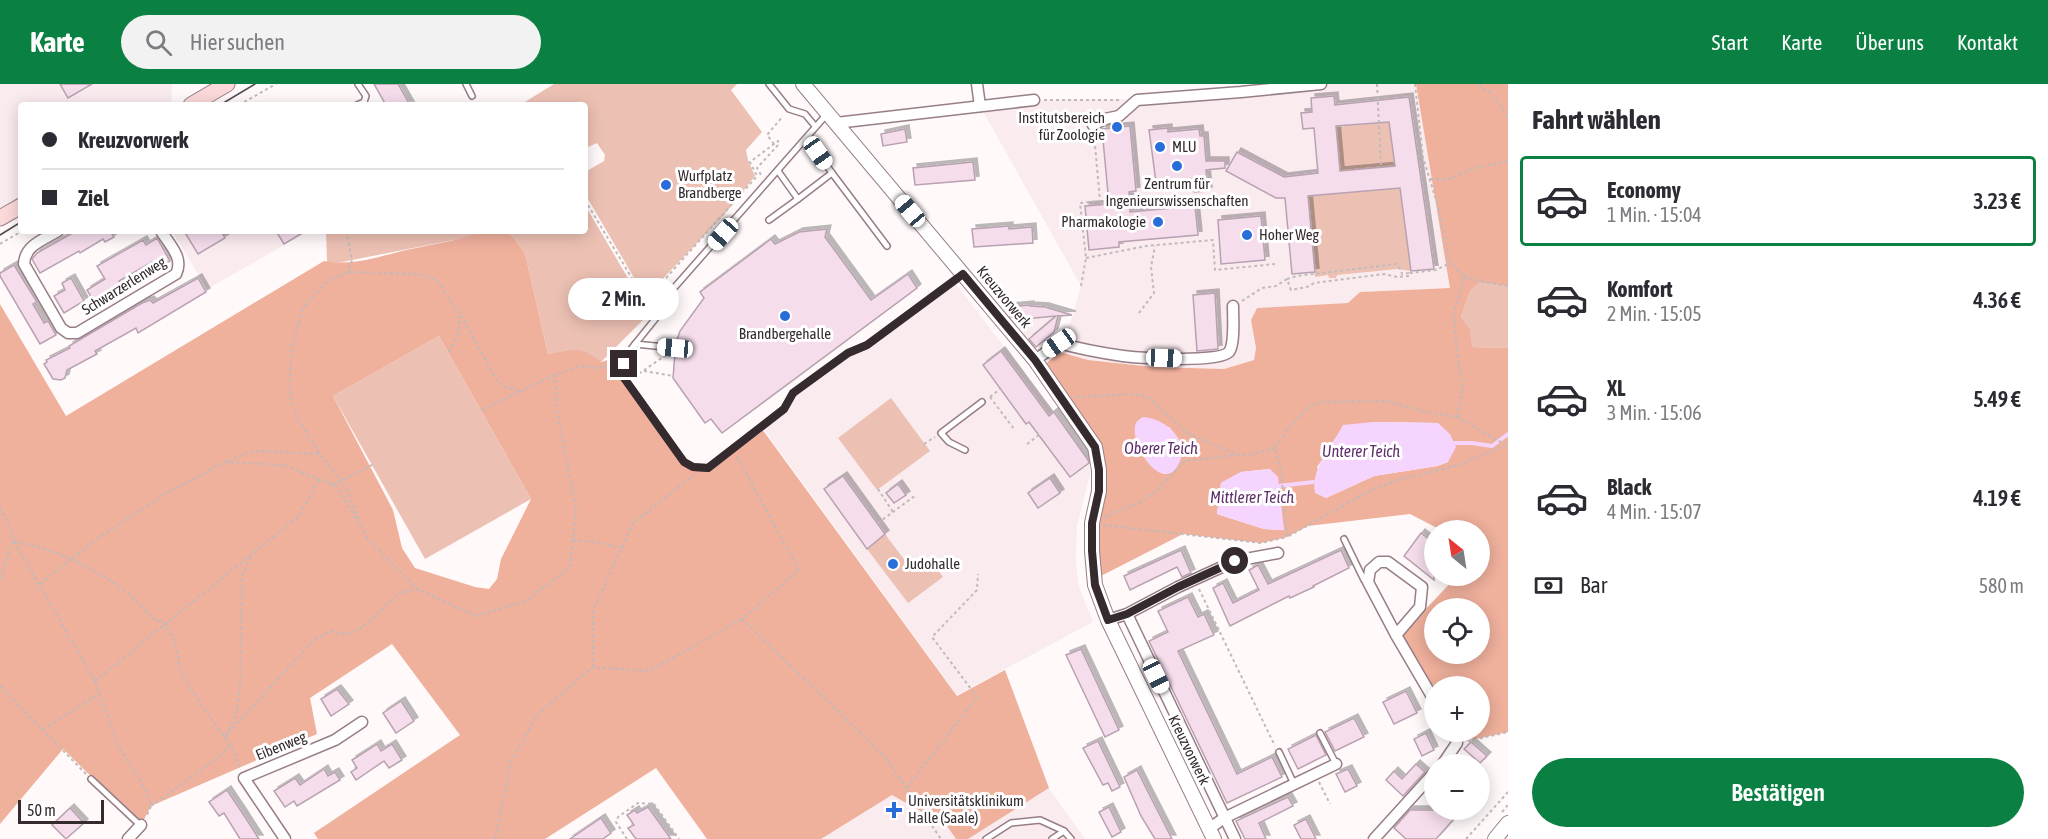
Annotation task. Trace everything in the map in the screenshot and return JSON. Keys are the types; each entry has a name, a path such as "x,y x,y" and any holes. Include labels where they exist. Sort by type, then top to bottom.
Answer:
{"main road":[{"path":"196,102 226,84"},
{"path":"0,218 18,208"}],"street":[{"name":"Kreuzvorwerk","path":"803,84 1035,360 1095,447 1099,470 1099,491 1093,518 1095,585 1108,620 1212,834 1224,818 1336,764"},
{"path":"977,84 980,106"},
{"path":"1093,125 1105,118 1119,116 1137,100 1321,84"},
{"path":"832,118 1034,100"},
{"name":"Schwarzerlenweg","path":"53,234 29,248 24,255 24,264 61,327 68,333 77,333 176,274 180,267 179,258 163,234"},
{"path":"1035,360 1059,343 1126,357 1202,359 1221,357 1229,352 1232,346 1233,306"},
{"path":"1108,620 1127,614 1235,561 1278,553"},
{"path":"1396,635 1420,607 1422,587 1388,562 1379,562 1370,570 1368,582 1396,635 1424,682"},
{"name":"Kreuzvorwerk","path":"1127,614 1224,818"},
{"name":"Eibenweg","path":"285,839 244,778 335,740 362,722"},
{"path":"1450,754 1457,743"},
{"path":"1374,839 1424,784"},
{"path":"1224,818 1235,839"},
{"path":"1495,839 1508,823"},
{"path":"128,839 141,825"}],"lane":[{"path":"358,84 366,96 364,102"},
{"path":"466,84 472,96"},
{"path":"769,84 789,109 805,114 815,126"},
{"path":"832,118 815,126 666,297 660,313 627,354 624,364 626,382 684,462 701,469 708,468 784,409 793,393 848,353 867,345 963,274"},
{"path":"818,153 887,246"},
{"path":"778,171 798,199"},
{"path":"769,220 832,173"},
{"path":"635,344 675,348"},
{"path":"965,450 949,442 941,433 982,402"},
{"path":"1344,539 1364,580 1368,582"},
{"path":"1320,733 1336,764"},
{"path":"1279,752 1294,784"},
{"path":"91,779 141,825"},
{"path":"986,839 1011,823 1040,820 1064,831 1071,839"},
{"path":"1052,839 1064,831"}],"path":[{"path":"244,102 276,84"},
{"path":"1377,84 1381,167"},
{"path":"1415,84 1423,157 1437,203 1450,263 1464,276 1479,282 1508,286"},
{"path":"1481,84 1481,88 1491,93 1508,117"},
{"path":"1034,100 1137,100"},
{"path":"774,144 767,135 789,109"},
{"path":"1081,286 1086,258 1080,203 1100,201 1093,125"},
{"path":"588,205 642,295 650,296 757,176 750,162 778,141 779,144 757,168 766,183"},
{"path":"1429,179 1449,179 1475,168 1508,161"},
{"path":"0,244 18,233"},
{"path":"347,234 352,260 348,272"},
{"path":"1086,258 1155,245 1213,240 1215,270 1275,264"},
{"path":"1139,313 1154,292 1151,267 1155,245"},
{"path":"1233,306 1262,288 1276,286 1287,279 1396,264 1402,274 1436,270 1450,263"},
{"path":"360,526 348,490 320,454 296,416 290,392 291,349 304,306 328,281 348,272 417,274 438,282 460,314 495,379 503,386 521,391"},
{"path":"1287,279 1291,290 1314,283 1384,274 1397,277 1409,276 1410,273"},
{"path":"1457,417 1463,388 1454,314 1464,276"},
{"path":"448,352 458,334 461,324 460,314"},
{"path":"626,382 675,348"},
{"path":"481,410 555,375 580,366 597,368 605,366"},
{"path":"644,371 674,376"},
{"path":"225,462 284,465 336,486 368,539 417,589 476,616 526,601 570,567 576,510 557,410 555,375"},
{"path":"982,402 1000,389"},
{"path":"1063,398 1135,393 1149,398 1187,433 1237,455"},
{"path":"990,397 1014,429"},
{"path":"1093,518 1142,501 1155,492 1185,460 1254,454 1275,448 1291,425 1309,407 1320,402 1388,401 1427,412 1457,417 1506,445"},
{"path":"924,444 941,433"},
{"path":"1027,444 1039,435"},
{"path":"1093,518 1261,543 1287,537 1373,489 1459,465 1506,445"},
{"path":"1275,448 1281,471 1287,537"},
{"path":"495,839 511,762 538,714 593,667 649,670 742,619 799,570 732,449"},
{"path":"40,584 98,538 167,493 225,462 252,451 320,454"},
{"path":"332,484 372,465"},
{"path":"593,667 593,611 633,523 701,469"},
{"path":"95,681 299,516 319,479"},
{"path":"878,489 893,512"},
{"path":"878,524 916,495"},
{"path":"0,508 8,522 14,541 95,681 118,745 148,794 151,806"},
{"path":"573,540 622,548"},
{"path":"14,541 72,559 105,577 128,593 151,617 165,624 174,640 182,675 231,746 244,778"},
{"path":"0,580 14,541"},
{"path":"225,738 236,714 240,689 242,577 251,555"},
{"path":"906,788 977,697 932,637 977,590 978,574"},
{"path":"1195,581 1279,752"},
{"path":"225,738 315,639 331,631 345,634 358,631 400,593 417,589"},
{"path":"742,619 885,757 941,839"},
{"path":"0,686 91,779"},
{"path":"43,729 100,694"},
{"path":"1457,743 1508,732"},
{"path":"141,825 151,806 231,746"},
{"path":"1320,784 1330,804"},
{"path":"1466,839 1508,792"},
{"path":"627,839 616,822 618,817 638,803 654,804 679,839"},
{"path":"620,839 625,836"}],"shaded area":[{"path":"0,84 172,84 172,102 18,102 18,203 0,213"},
{"name":"Wurfplatz Brandberge","path":"554,84 737,84 731,90 762,132 746,150 755,176 725,214 650,292 643,293 588,199 588,170 604,161 605,155 597,143 588,147 588,102 525,102"},
{"name":"Hoher Weg","path":"1317,84 1416,84 1451,288 1360,292 1349,303 1257,308 1251,320 1256,348 1254,360 1224,369 1153,367 1088,360 1060,352 1059,343 1071,321 1081,286 980,106 1034,100 1141,99"},
{"path":"1416,84 1508,84 1508,286 1479,282 1470,291 1461,317 1470,328 1472,347 1508,348 1508,732 1490,736 1490,676 1427,676 1402,634 1424,611 1424,664 1490,664 1490,598 1436,598 1448,586 1490,586 1490,520 1424,521 1410,514 1308,526 1287,537 1261,543 1183,534 1097,578 1095,529 1105,471 1043,366 1060,352 1088,360 1153,367 1224,369 1254,360 1256,348 1251,320 1257,308 1348,303 1360,292 1450,288","holes":["1373,422 1438,423 1448,462 1437,466 1374,476 1326,498 1317,467 1328,452","1169,427 1176,437 1180,453 1174,470 1164,474 1151,466 1138,444","1270,469 1284,530 1264,529 1217,514 1221,483 1241,472"]},
{"path":"1389,122 1395,166 1340,171 1336,127"},
{"path":"1400,188 1411,271 1398,269 1337,275 1336,278 1329,278 1328,275 1315,277 1308,196"},
{"path":"588,210 649,314 601,362 570,350 548,354 525,253 510,234 588,234"},
{"path":"174,234 304,234 207,289"},
{"path":"326,234 476,234 337,263 327,262"},
{"path":"475,234 510,234 525,253 548,354 576,350 588,353 601,362 627,354 624,378 684,462 708,468 762,429 957,696 1005,670 1049,788 968,839 956,839 947,826 892,795 821,839 707,839 656,768 545,839 318,839 314,833 460,735 392,644 310,698 317,734 151,806 141,825 63,749 0,824 0,304 66,416 324,261 359,261","holes":["439,336 531,499 501,559 497,579 489,589 475,587 415,568 402,548 393,510 333,396"]},
{"path":"1479,281 1508,286 1508,348 1471,347 1470,328 1461,317 1470,291"},
{"path":"956,284 1089,457 1091,471 1077,526 1076,560 1078,584 1093,622 957,695 762,427 784,409 793,393 848,353 867,345"},
{"path":"1030,305 1030,307 1060,310 1054,332 1035,348 1006,314 1005,308"},
{"path":"439,336 531,499 425,559 333,396"},
{"path":"891,398 930,451 877,490 838,438"},
{"name":"Judohalle","path":"885,534 912,570 929,558 943,577 908,603 867,549"},
{"name":"Universitätsklinikum Halle (Saale)","path":"1049,788 1085,839 968,839"},
{"name":"Universitätsklinikum Halle (Saale)","path":"892,795 947,826 956,839 821,839"}],"water":[{"name":"Oberer Teich","path":"1143,417 1166,425 1178,437 1182,453 1173,471 1165,474 1157,471 1142,453 1135,431 1136,423"},
{"name":"Unterer Teich","path":"1373,422 1438,423 1450,434 1456,447 1448,462 1437,466 1374,476 1326,498 1315,493 1314,484 1319,466 1343,425"},
{"name":"Mittlerer Teich","path":"1270,469 1278,477 1284,530 1264,529 1217,514 1221,483 1241,472"}],"building":[{"path":"60,84 92,84 68,98"},
{"path":"374,84 398,84 408,102 384,102"},
{"path":"1334,96 1335,105 1409,97 1434,269 1411,271 1400,188 1308,196 1315,272 1292,274 1285,198 1276,198 1226,171 1237,152 1284,177 1318,173 1314,128 1303,129 1301,113 1312,112 1311,98","holes":["1389,122 1395,166 1340,171 1336,126"]},
{"name":"MLU","path":"1130,126 1136,191 1129,192 1130,212 1195,206 1198,235 1119,242 1119,247 1089,250 1085,206 1109,204 1102,129"},
{"path":"1168,128 1168,132 1199,129 1200,136 1204,136 1206,161 1225,161 1225,168 1206,170 1208,191 1194,192 1192,179 1156,182 1149,130"},
{"path":"905,129 907,142 883,146 881,134"},
{"path":"973,162 975,180 915,185 913,168"},
{"path":"1261,216 1265,260 1221,264 1218,220"},
{"path":"1009,226 1009,229 1032,227 1033,243 974,247 972,229"},
{"name":"Brandbergehalle","path":"827,229 825,237 871,300 908,274 917,288 722,433 711,419 705,423 673,378 675,353 680,349 676,343 680,331 704,298 700,292 771,239 775,244 799,232"},
{"path":"71,234 112,234 114,237 105,242 103,239 40,273 32,259 37,253"},
{"path":"186,234 223,234 225,238 198,254"},
{"path":"278,234 301,234 284,244"},
{"path":"157,238 170,261 156,269 152,262 119,281 122,286 111,292 114,298 97,307 87,290 105,279 97,266 143,240 146,245"},
{"path":"14,265 37,302 33,304 44,323 48,321 56,335 40,344 0,276 0,273"},
{"path":"71,278 84,301 64,313 54,296 65,290 62,283"},
{"path":"198,278 206,292 138,333 136,328 95,351 97,354 67,370 65,378 53,379 44,364 46,360 70,348 69,346 142,303 150,300 153,303"},
{"path":"1215,293 1218,349 1197,351 1193,295"},
{"path":"1030,305 1072,315 1058,316 1054,332 1036,347 1029,339 1056,316 1025,319 1025,317 1010,317 1009,307"},
{"path":"1001,351 1049,416 1054,412 1088,460 1089,463 1070,477 1029,422 1026,424 983,365"},
{"path":"843,476 885,534 867,549 824,489"},
{"path":"1050,478 1060,493 1038,508 1028,493"},
{"path":"898,484 906,495 894,503 886,493"},
{"path":"1421,533 1424,535 1424,572 1404,556"},
{"path":"1181,550 1191,573 1182,577 1177,567 1130,590 1124,576"},
{"path":"1341,550 1349,568 1230,626 1213,588 1223,583 1233,603 1259,590 1249,570 1258,565 1268,584"},
{"path":"1188,597 1198,617 1204,614 1214,635 1178,651 1237,774 1272,757 1282,777 1227,803 1149,641 1168,632 1158,611"},
{"path":"1081,649 1119,730 1105,737 1066,655"},
{"path":"337,689 349,704 331,716 321,699"},
{"path":"1406,691 1417,713 1394,724 1383,702"},
{"path":"401,701 414,721 396,733 383,713"},
{"path":"1354,718 1364,737 1335,751 1325,732"},
{"path":"1424,734 1424,742 1430,742 1434,750 1422,756 1414,739"},
{"path":"1316,735 1326,755 1298,769 1288,749"},
{"path":"1098,741 1120,787 1112,791 1108,783 1103,785 1083,748"},
{"path":"1471,742 1485,754 1470,754 1464,749"},
{"path":"377,744 381,751 392,744 402,760 389,768 384,761 356,780 351,772 357,768 352,760"},
{"path":"1416,764 1424,771 1403,796 1386,780 1394,771 1402,779"},
{"path":"324,769 328,776 335,772 340,780 297,806 294,801 285,807 274,791 295,778 300,785"},
{"path":"1348,769 1357,786 1345,792 1336,774"},
{"path":"1137,770 1172,839 1155,839 1141,816 1124,777"},
{"path":"227,790 259,839 240,839 224,813 219,816 209,802"},
{"path":"1288,797 1293,806 1259,823 1266,839 1245,839 1236,821"},
{"path":"648,807 671,839 636,839 628,828 634,825 627,815 635,810 637,813"},
{"path":"1109,807 1121,832 1112,837 1099,812"},
{"path":"70,808 84,823 66,839 52,825"},
{"path":"1410,810 1424,810 1424,820 1453,820 1436,839 1406,839 1394,828"},
{"path":"601,818 611,833 603,839 570,839"},
{"path":"1306,819 1316,839 1301,839 1294,825"}],"waterway":[{"path":"1454,443 1492,446 1508,434"},
{"path":"1279,486 1313,482"}],"tram line":[{"path":"225,102 255,84"},
{"path":"0,235 18,224"}],"place":[{"name":"Institutsbereich für Zoologie","path":"1117,127"},
{"name":"MLU","path":"1160,147"},
{"name":"Zentrum für Ingenieurswissenschaften","path":"1177,166"},
{"name":"Wurfplatz Brandberge","path":"666,185"},
{"name":"Pharmakologie","path":"1158,222"},
{"name":"Hoher Weg","path":"1247,235"},
{"name":"Brandbergehalle","path":"785,316"},
{"name":"Judohalle","path":"893,564"},
{"name":"Universitätsklinikum Halle (Saale)","path":"894,810"}],"route":[{"path":"624,364 624,378 684,462 701,469 708,468 784,409 793,393 848,353 867,345 963,274 1035,360 1095,447 1099,470 1099,491 1092,523 1092,551 1095,585 1108,620 1127,614 1235,561"}]}
